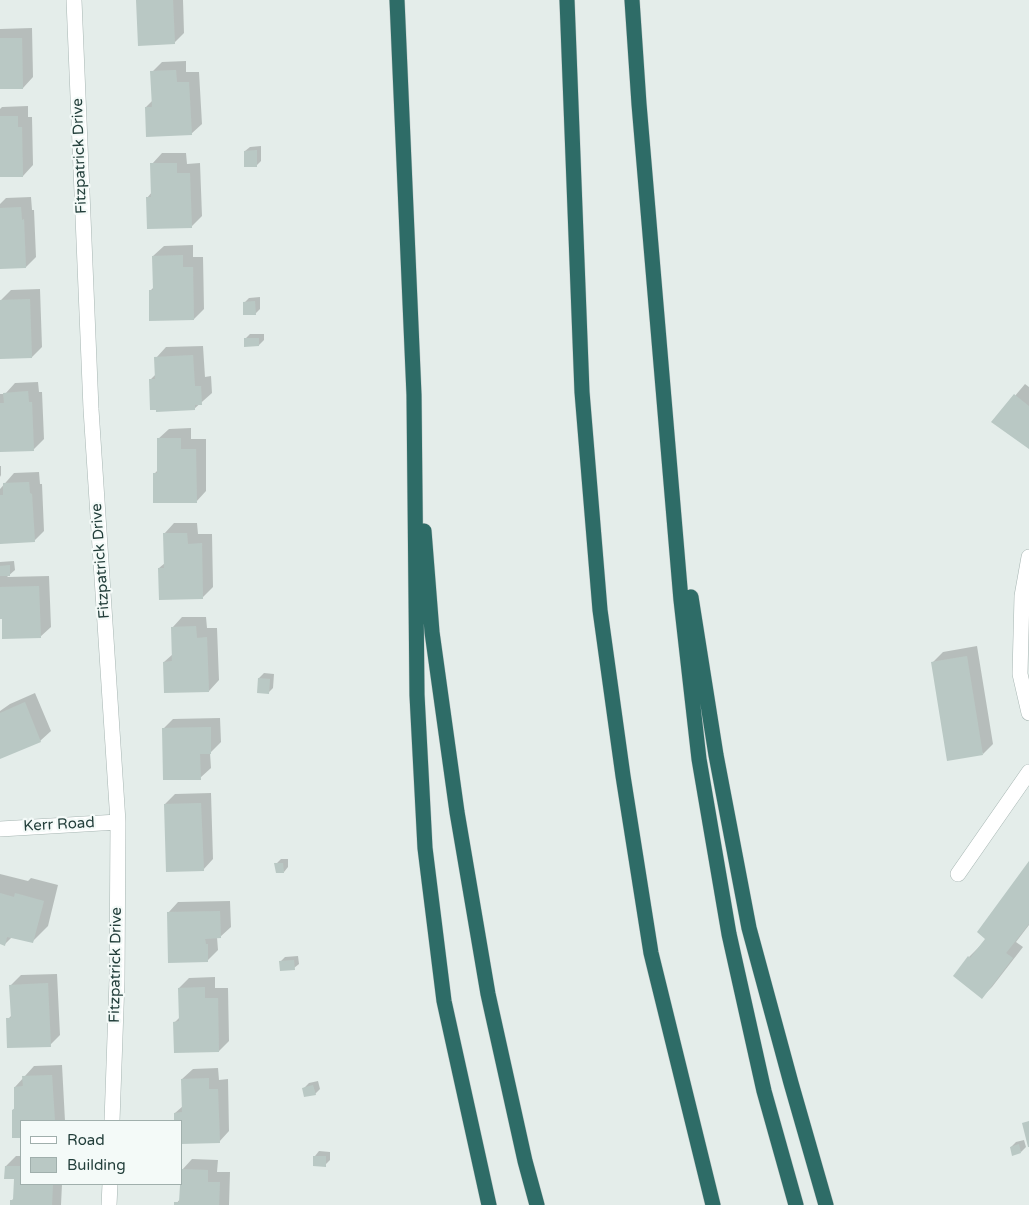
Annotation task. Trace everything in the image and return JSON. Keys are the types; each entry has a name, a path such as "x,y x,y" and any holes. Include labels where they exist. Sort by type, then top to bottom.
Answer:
{"highway":[{"path":"397,0 414,395 432,632 457,812 488,994 537,1205"},
{"path":"567,0 582,392 600,610 622,776 651,953 713,1205"},
{"path":"632,0 681,600 699,759 731,943 764,1091 796,1205"},
{"path":"664,390 691,598 716,755 750,928 826,1205"},
{"path":"414,395 417,695 425,848 444,1001 489,1205"}],"street":[{"name":"Fitzpatrick Drive","path":"74,0 91,409 118,822 117,980 112,1120"},
{"path":"1029,557 1022,596 1020,674 1029,712"},
{"path":"958,874 1029,772"},
{"name":"Kerr Road","path":"0,829 118,822"},
{"path":"109,1205 110,1185"}],"building":[{"path":"136,0 173,0 175,44 138,46"},
{"path":"0,38 22,38 23,89 0,89"},
{"path":"176,70 177,82 189,82 192,135 146,137 145,107 152,107 150,71"},
{"path":"0,116 18,116 18,127 22,127 23,177 0,177"},
{"path":"257,150 257,167 244,167 244,151"},
{"path":"150,163 177,163 177,173 190,173 192,228 147,229 146,197 151,197"},
{"path":"21,207 22,220 24,219 26,268 0,269 0,208"},
{"path":"183,255 183,267 193,267 194,320 149,321 149,290 153,290 152,256"},
{"path":"30,299 32,358 0,359 0,300"},
{"path":"255,301 256,315 243,315 243,302"},
{"path":"244,338 259,338 259,346 244,347"},
{"path":"193,355 195,386 201,386 202,405 195,405 195,410 156,412 156,410 150,410 149,379 155,379 154,357"},
{"path":"28,391 29,402 32,402 34,451 0,452 0,403 4,403 3,393"},
{"path":"1014,394 1029,406 1029,449 991,422"},
{"path":"157,438 181,438 181,449 196,449 197,503 153,503 153,473 157,473"},
{"path":"29,482 30,493 32,494 35,542 0,544 0,495 3,495 3,483"},
{"path":"163,533 187,533 188,544 202,543 203,599 159,600 158,568 164,568"},
{"path":"10,565 10,576 0,576 0,566"},
{"path":"39,586 41,638 2,639 0,587"},
{"path":"196,626 197,638 207,637 209,692 164,693 163,662 172,661 171,627"},
{"path":"967,656 983,755 947,761 931,662"},
{"path":"258,678 270,679 269,694 257,693"},
{"path":"25,702 41,742 0,759 0,713"},
{"path":"211,727 211,754 200,754 201,780 163,780 162,728"},
{"path":"201,803 204,871 166,872 164,804"},
{"path":"1029,861 1029,924 1006,953 1013,958 982,999 953,976 968,956 970,958 985,939 977,932"},
{"path":"274,863 283,863 284,873 276,873"},
{"path":"0,893 14,897 15,893 44,901 33,943 7,937 5,946 0,944"},
{"path":"220,911 221,938 205,939 206,944 208,944 208,962 168,963 167,912"},
{"path":"294,960 295,970 280,971 279,961"},
{"path":"48,983 51,1047 7,1048 6,1018 11,1018 9,985"},
{"path":"205,987 205,998 218,998 219,1052 174,1053 173,1022 179,1021 178,988"},
{"path":"52,1075 55,1120 20,1120 20,1138 12,1138 14,1087 23,1086 22,1076"},
{"path":"209,1078 209,1089 218,1089 220,1143 182,1144 182,1120 174,1120 174,1113 182,1112 181,1079"},
{"path":"313,1085 316,1095 304,1097 302,1088"},
{"path":"1029,1121 1029,1147 1028,1147 1022,1123"},
{"path":"1019,1144 1021,1153 1012,1156 1010,1147"},
{"path":"313,1156 326,1156 326,1167 313,1166"},
{"path":"5,1166 20,1166 20,1185 53,1185 52,1205 10,1205 10,1200 13,1200 14,1179 4,1179"},
{"path":"182,1169 208,1170 208,1182 220,1182 219,1205 174,1205 174,1202 179,1202"}]}
